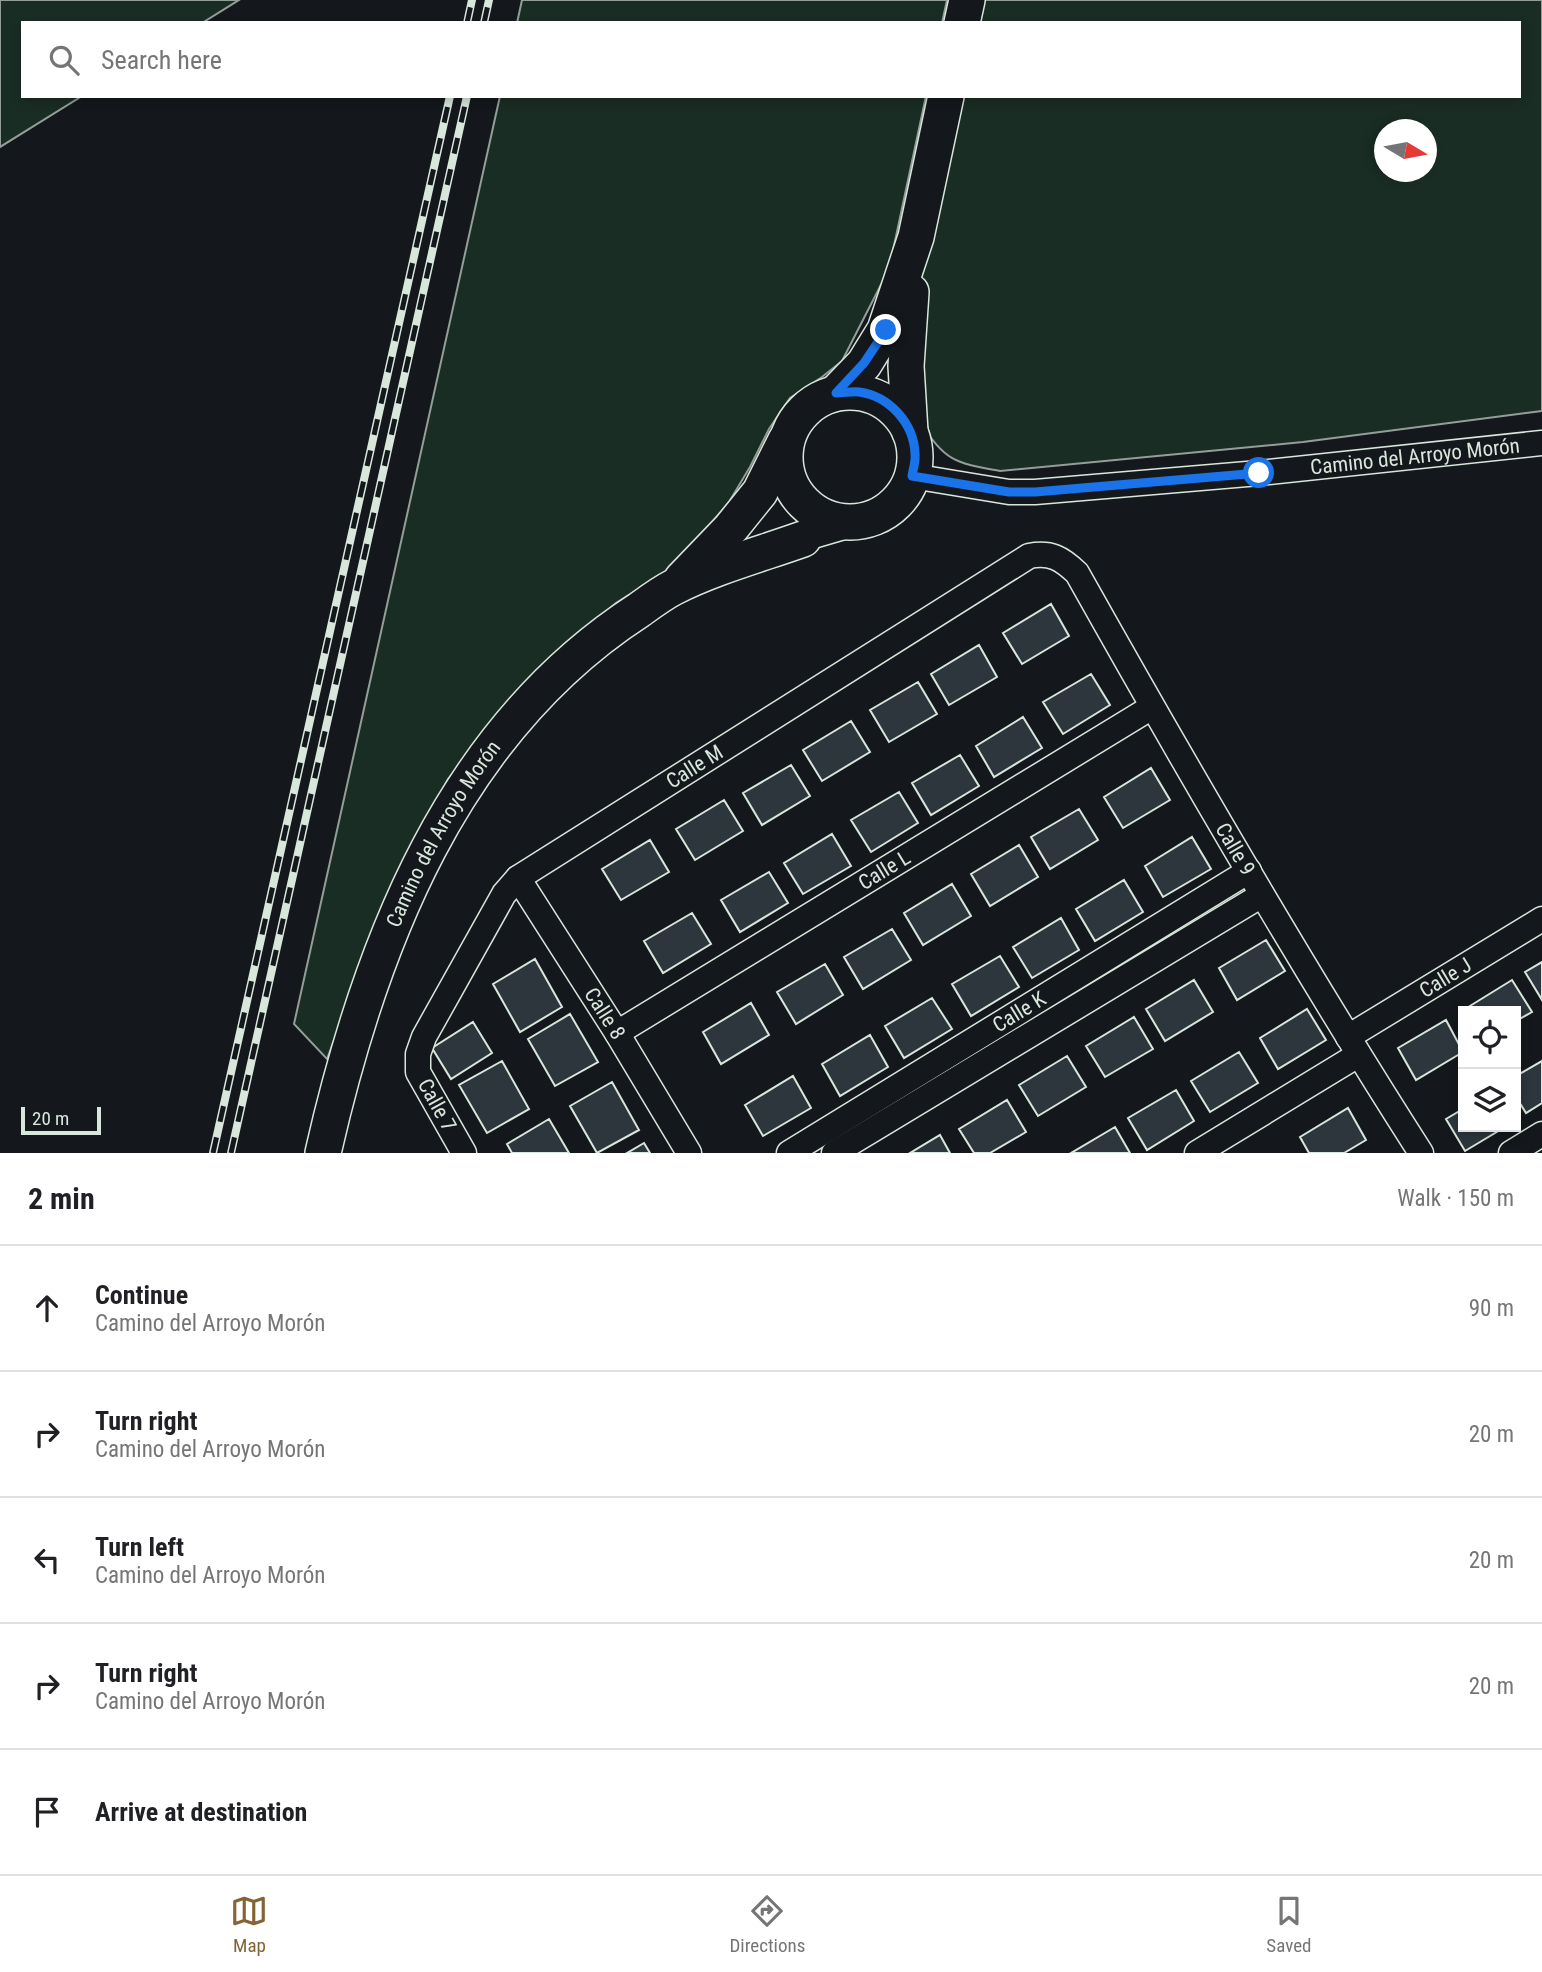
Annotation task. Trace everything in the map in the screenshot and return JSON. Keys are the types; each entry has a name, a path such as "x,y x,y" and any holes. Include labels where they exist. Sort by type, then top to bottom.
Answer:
{"street":[{"name":"Camino del Arroyo Morón","path":"323,1153 347,1058 378,961 419,868 466,783 529,700 573,657 674,587 731,528 760,492 799,416 816,401 836,393 864,363 886,330 915,237 946,98"},
{"name":"Camino del Arroyo Morón","path":"674,587 803,539 871,519 889,509 904,494 912,476 915,453 910,432 906,366 915,237"},
{"path":"836,393 859,392 880,399 898,413 910,432"},
{"path":"788,436 785,456 788,477 797,495 812,510 830,519 850,522 871,519"},
{"name":"Camino del Arroyo Morón","path":"912,476 1009,492 1035,492 1259,473 1542,443"},
{"name":"Calle 9","path":"1045,554 1062,558 1077,573 1262,895 1421,1153"},
{"name":"Calle M","path":"418,1054 424,1037 504,894 518,877 1028,556 1045,554"},
{"name":"Calle L","path":"617,1033 1152,707"},
{"name":"Calle K","path":"789,1153 1249,871"},
{"name":"Calle 8","path":"518,877 689,1153"},
{"name":"Calle K","path":"834,1153 1262,895"},
{"name":"Calle J","path":"1197,1153 1542,919"},
{"name":"Calle 7","path":"418,1054 418,1072 464,1153"},
{"path":"1511,1153 1542,1134"}],"green space":[{"path":"0,0 239,0 205,21 21,21 21,98 79,98 0,147"},
{"path":"522,0 947,0 942,21 517,21"},
{"path":"978,0 1542,0 1542,411 1303,442 1000,471 972,466 953,458 937,445 920,422 916,237 951,98 1521,98 1521,21 973,21"},
{"path":"500,98 926,98 889,269 842,361 790,398 769,429 729,502 676,565 616,603 539,669 448,779 381,915 327,1059 294,1024"}],"building":[{"path":"1051,604 1069,636 1022,664 1003,633"},
{"path":"979,645 997,677 949,705 931,674"},
{"path":"1091,674 1110,705 1063,734 1043,702"},
{"path":"918,682 937,714 889,742 870,710"},
{"path":"1023,717 1042,748 994,777 976,746"},
{"path":"851,721 870,752 822,781 803,750"},
{"path":"960,755 979,786 931,815 912,783"},
{"path":"791,765 810,796 762,825 743,793"},
{"path":"1151,768 1170,800 1123,828 1104,797"},
{"path":"899,792 918,823 871,852 851,820"},
{"path":"724,800 743,831 695,860 676,829"},
{"path":"1079,809 1098,840 1050,869 1031,837"},
{"path":"832,834 851,866 803,894 784,863"},
{"path":"1192,837 1211,869 1163,897 1145,866"},
{"path":"650,840 669,872 621,900 602,869"},
{"path":"1019,845 1038,877 990,906 971,874"},
{"path":"769,872 788,903 740,932 721,900"},
{"path":"1124,880 1143,912 1095,941 1076,909"},
{"path":"952,884 971,916 923,945 904,913"},
{"path":"692,913 711,944 663,973 644,941"},
{"path":"1061,918 1079,950 1032,978 1013,947"},
{"path":"892,929 911,960 863,989 844,957"},
{"path":"1266,940 1285,971 1237,1000 1219,968"},
{"path":"1000,956 1019,987 971,1016 952,984"},
{"path":"535,959 562,1007 520,1032 493,984"},
{"path":"1542,962 1542,1000 1525,972"},
{"path":"825,964 843,995 796,1024 777,992"},
{"path":"1194,980 1213,1012 1165,1041 1146,1009"},
{"path":"1512,980 1532,1012 1521,1018 1521,1006 1470,1006"},
{"path":"932,998 952,1029 904,1058 885,1026"},
{"path":"751,1003 769,1035 721,1064 703,1032"},
{"path":"1307,1009 1326,1040 1278,1069 1260,1038"},
{"path":"570,1014 598,1062 555,1086 528,1039"},
{"path":"1134,1017 1153,1049 1105,1077 1086,1046"},
{"path":"1446,1020 1458,1043 1458,1055 1416,1080 1398,1048"},
{"path":"473,1022 492,1053 451,1079 432,1048"},
{"path":"870,1035 888,1067 840,1096 822,1064"},
{"path":"1239,1052 1258,1083 1210,1112 1191,1081"},
{"path":"1067,1056 1086,1087 1038,1116 1019,1085"},
{"path":"502,1061 529,1109 487,1133 459,1085"},
{"path":"1542,1061 1542,1103 1526,1113 1521,1105 1521,1073"},
{"path":"793,1076 811,1108 763,1136 745,1105"},
{"path":"612,1082 639,1130 597,1153 570,1106"},
{"path":"1176,1090 1194,1121 1147,1150 1128,1118"},
{"path":"1007,1100 1026,1132 990,1153 974,1153 959,1129"},
{"path":"1348,1108 1366,1140 1344,1153 1309,1153 1300,1137"},
{"path":"1458,1112 1458,1132 1497,1132 1465,1151 1446,1119"},
{"path":"549,1119 569,1153 512,1153 507,1144"},
{"path":"1115,1127 1130,1153 1071,1153"},
{"path":"940,1135 950,1153 910,1153"},
{"path":"644,1143 650,1153 627,1153"}],"railway":[{"path":"467,21 472,0"},
{"path":"484,21 489,0"},
{"path":"213,1153 450,98"},
{"path":"231,1153 467,98"}],"route":[{"path":"886,330 864,363 836,393 859,392 880,399 898,413 910,432 915,453 912,476 1009,492 1035,492 1259,473"}]}
